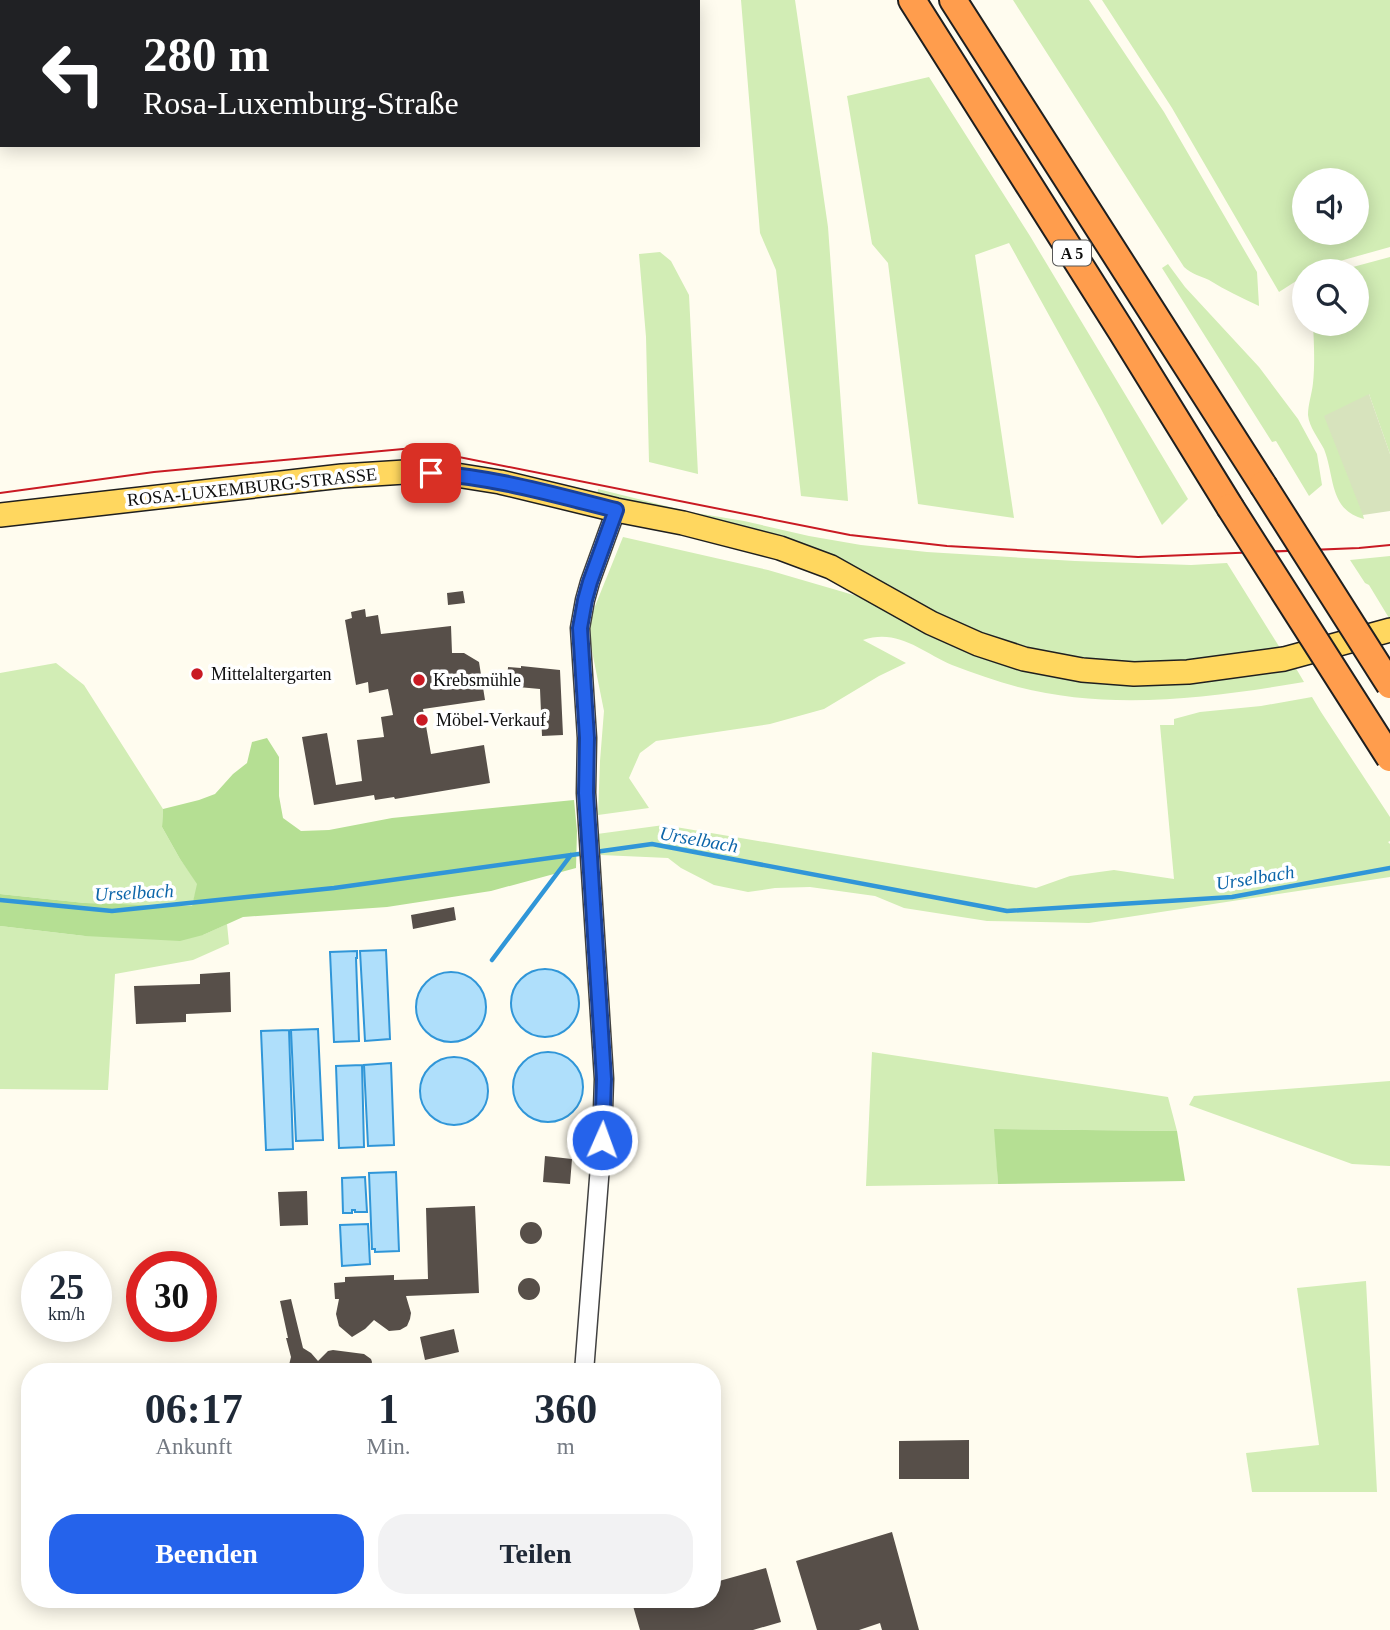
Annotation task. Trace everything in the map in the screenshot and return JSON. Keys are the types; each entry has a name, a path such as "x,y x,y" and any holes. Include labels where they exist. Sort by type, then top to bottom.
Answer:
{"highway":[{"name":"A 5","path":"912,0 1390,758"},
{"name":"A 5","path":"953,0 1390,685"}],"main road":[{"name":"ROSA-LUXEMBURG-STRASSE","path":"0,515 342,476 405,472 456,475 500,482 683,523 780,548 831,567 931,623 978,644 1024,659 1082,670 1134,674 1202,670 1284,659 1390,630"}],"street":[{"path":"585,1363 602,1140 604,1079 586,793 587,738 580,628 590,582 616,510"}],"green space":[{"path":"741,0 795,0 828,227 848,501 801,496 776,270 760,233"},
{"path":"1013,0 1089,0 1164,112 1257,272 1259,306 1184,267"},
{"path":"1102,0 1390,0 1390,247 1347,259 1292,259 1292,284 1279,292 1172,108"},
{"path":"929,77 1030,236 1188,499 1162,525 1009,243 975,255 1014,518 918,504 888,263 872,244 847,96"},
{"path":"660,252 671,261 689,295 698,474 649,462 646,337 639,254"},
{"path":"1390,257 1390,454 1369,394 1364,519 1353,515 1339,500 1324,449 1312,428 1308,411 1314,368 1313,336 1369,336 1369,263"},
{"path":"1168,264 1185,287 1259,367 1298,419 1317,454 1322,485 1309,496 1162,268"},
{"path":"1369,394 1390,454 1390,511 1363,515 1324,416"},
{"path":"598,489 690,512 861,545 1075,561 1191,565 1227,563 1280,648 1213,659 1132,664 1030,651 964,629 780,537 597,495"},
{"path":"623,537 768,570 857,596 939,640 979,656 1027,670 1294,665 1304,682 1197,697 1089,699 1010,685 952,665 899,639 876,637 863,640 906,663 824,709 770,724 656,741 640,753 629,778 649,808 598,815 604,711 587,626"},
{"path":"1390,556 1390,617 1389,618 1350,560"},
{"path":"56,663 84,685 163,809 162,827 198,884 192,906 85,903 0,894 0,673"},
{"path":"1312,697 1390,817 1390,877 1089,923 987,921 904,908 875,896 810,887 748,892 714,885 668,858 601,855 597,834 664,825 1036,888 1070,876 1114,870 1174,879 1160,725 1174,725 1174,719 1200,712 1261,706"},
{"path":"267,738 279,757 279,796 283,818 301,831 329,830 392,818 574,800 576,868 491,891 387,907 243,917 203,935 180,941 85,936 0,926 0,894 85,903 192,906 197,884 162,827 163,809 215,794 247,763 252,742"},
{"path":"227,924 229,944 193,960 115,974 108,1090 0,1089 0,926 85,936 203,935"},
{"path":"872,1052 1168,1097 1177,1131 995,1129 998,1184 866,1186"},
{"path":"1390,1081 1390,1166 1352,1164 1189,1105 1194,1096"},
{"path":"994,1129 1177,1131 1185,1181 998,1184"},
{"path":"1366,1281 1377,1492 1252,1492 1246,1453 1319,1445 1297,1288"}],"water":[{"path":"386,950 390,1039 365,1041 360,951"},
{"path":"357,951 359,1041 334,1042 330,952"},
{"path":"538,969 552,969 564,974 574,984 579,1003 574,1022 564,1032 552,1037 538,1037 526,1032 516,1022 511,1010 511,996 516,984 526,974"},
{"path":"451,972 470,978 480,988 486,1007 480,1026 470,1036 451,1042 432,1036 422,1026 416,1007 422,988 432,978"},
{"path":"318,1029 323,1140 296,1141 291,1030"},
{"path":"289,1030 293,1149 266,1150 261,1031"},
{"path":"548,1052 567,1058 577,1068 583,1087 577,1106 567,1116 548,1122 529,1116 519,1106 513,1087 519,1068 529,1058"},
{"path":"447,1057 461,1057 473,1062 483,1072 488,1091 483,1110 473,1120 461,1125 447,1125 435,1120 425,1110 420,1098 420,1084 425,1072 435,1062"},
{"path":"391,1063 394,1145 368,1146 364,1065"},
{"path":"362,1065 364,1147 339,1148 336,1066"},
{"path":"396,1172 399,1251 375,1252 375,1249 372,1249 369,1173"},
{"path":"365,1177 367,1212 352,1210 352,1213 343,1213 342,1178"},
{"path":"368,1224 370,1264 342,1266 340,1225"}],"building":[{"path":"463,591 465,603 448,605 447,593"},
{"path":"365,609 366,617 378,615 381,634 451,626 452,653 464,653 479,662 485,700 423,709 431,754 484,745 490,783 395,799 375,800 374,795 314,805 302,737 327,733 336,785 362,781 357,740 384,737 381,717 393,715 388,689 369,693 368,682 356,685 345,620 352,618 351,612"},
{"path":"508,667 560,670 563,735 542,736 540,689 518,687 519,683 507,683"},
{"path":"454,907 456,920 413,929 411,915"},
{"path":"230,972 231,1012 186,1014 186,1022 136,1024 134,986 200,984 200,974"},
{"path":"545,1156 572,1159 570,1184 543,1182"},
{"path":"307,1191 308,1225 280,1226 278,1192"},
{"path":"475,1206 479,1293 406,1296 410,1319 407,1326 400,1330 389,1331 374,1320 352,1337 339,1326 336,1314 339,1299 335,1299 334,1283 345,1282 345,1277 394,1275 394,1280 428,1279 426,1208"},
{"path":"531,1222 539,1225 542,1233 539,1241 531,1244 523,1241 520,1233 523,1225"},
{"path":"529,1278 537,1281 540,1289 537,1297 529,1300 521,1297 518,1289 521,1281"},
{"path":"291,1299 303,1348 318,1361 328,1351 333,1350 364,1354 372,1363 290,1363 291,1357 280,1301"},
{"path":"454,1329 459,1352 425,1360 420,1337"},
{"path":"969,1440 969,1479 899,1479 899,1441"},
{"path":"892,1532 919,1630 882,1630 880,1623 859,1630 817,1630 796,1561"},
{"path":"766,1568 781,1622 753,1630 640,1630 634,1608 721,1608 721,1580"}],"waterway":[{"name":"Urselbach","path":"595,852 652,844 1007,911 1232,897 1390,868"},
{"name":"Urselbach","path":"0,900 112,911 334,888 586,853"},
{"path":"492,960 571,855"}],"tram line":[{"path":"0,493 154,472 414,448 850,535 947,546 1138,557 1390,545"}],"place":[{"name":"Mittelaltergarten","path":"197,674"},
{"name":"Krebsmühle","path":"419,680"},
{"name":"Möbel-Verkauf","path":"422,720"}],"route":[{"path":"431,473 500,482 616,510 590,582 580,628 587,738 586,793 604,1079 602,1140"}]}
